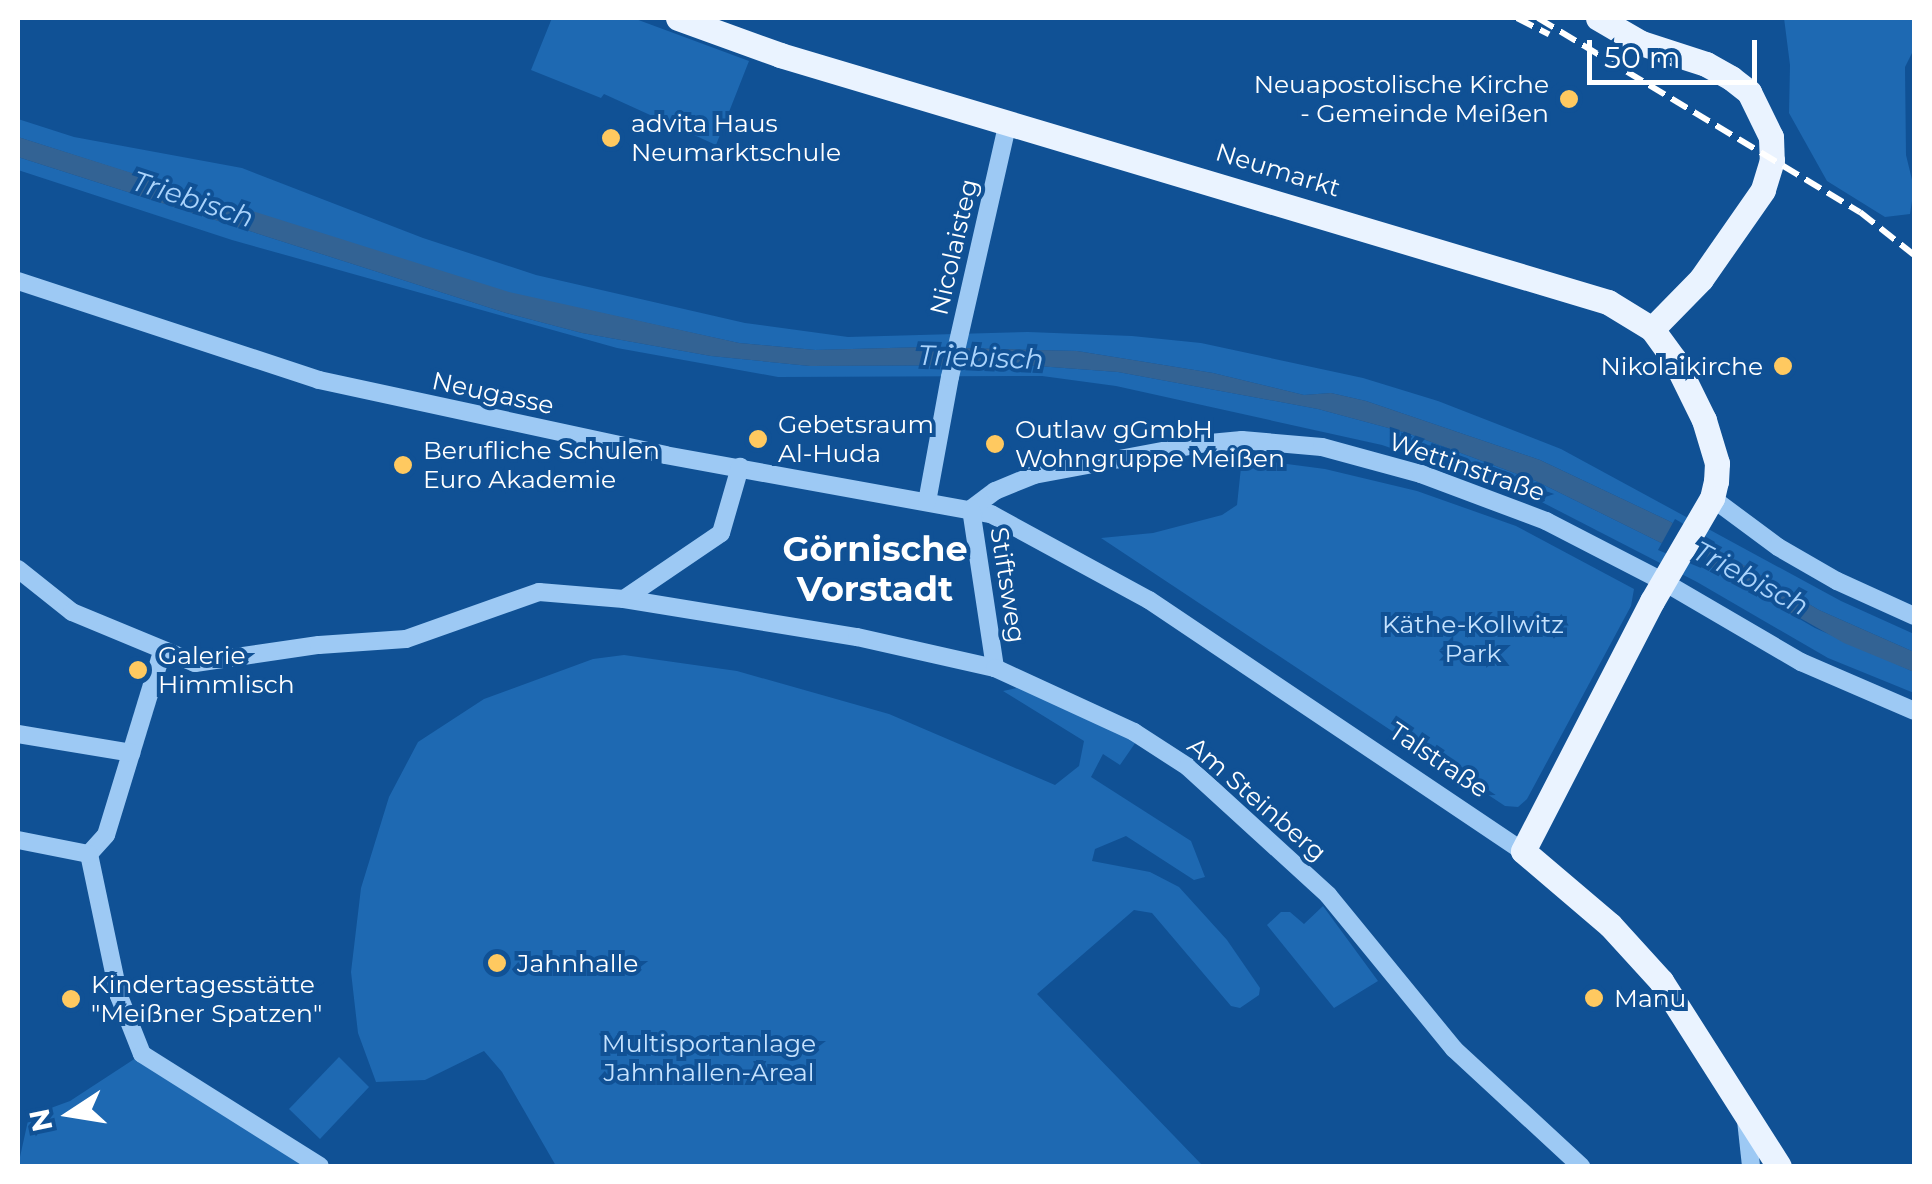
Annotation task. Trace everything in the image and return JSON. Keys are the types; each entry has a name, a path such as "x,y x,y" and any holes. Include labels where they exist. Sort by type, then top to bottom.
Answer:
{"main road":[{"name":"Neumarkt","path":"678,18 780,55 1608,302 1652,328 1680,369 1708,431 1717,463 1712,498 1523,851"},
{"path":"1598,18 1640,43 1731,78 1749,92 1771,137 1772,160 1763,190 1701,279 1652,328"},
{"name":"Talstraße","path":"1523,851 1610,925 1661,980 1746,1120 1780,1166"}],"street":[{"name":"Nicolaisteg","path":"927,502 950,377 1008,121"},
{"name":"Neugasse","path":"18,280 319,380 665,455 971,509"},
{"name":"Wettinstraße","path":"971,509 994,491 1034,475 1198,444 1242,440 1322,447 1420,474 1670,575 1802,662 1914,711"},
{"path":"624,599 721,533 740,466"},
{"path":"1712,498 1778,547 1914,616"},
{"name":"Stiftsweg","path":"971,509 995,668"},
{"name":"Talstraße","path":"971,509 991,514 1148,600 1523,851"},
{"path":"18,569 72,612 176,651 131,753 106,835 89,854"},
{"name":"Am Steinberg","path":"176,651 195,662 420,636 539,592 624,599 857,637 995,668 1134,732 1188,767 1328,895 1454,1049 1581,1166"},
{"path":"18,734 131,753"},
{"path":"18,840 89,854"},
{"path":"89,854 119,996 142,1054 320,1166"},
{"path":"1746,1120 1751,1166"}],"green space":[{"path":"552,18 633,18 749,61 716,145 604,94 601,98 531,70"},
{"path":"1784,18 1914,18 1914,49 1905,67 1906,155 1914,188 1910,214 1885,217 1827,181 1789,113 1790,65"},
{"path":"18,119 74,137 242,168 423,238 536,275 745,323 848,337 1028,332 1132,336 1201,343 1363,378 1438,401 1561,449 1841,601 1914,634 1914,652 1819,610 1669,521 1540,460 1366,401 1331,393 1304,395 1213,373 1077,351 926,347 815,350 739,343 509,293 396,258 18,137"},
{"path":"18,157 506,313 582,333 711,356 810,366 1024,365 1118,372 1318,409 1407,433 1536,481 1712,568 1815,628 1914,672 1914,693 1828,658 1697,582 1530,496 1382,445 1116,386 1042,376 778,377 617,348 232,240 18,170"},
{"name":"Käthe-Kollwitz Park","path":"1242,458 1325,469 1417,491 1516,526 1634,589 1631,606 1527,799 1518,807 1505,806 1101,538 1153,533 1222,515 1237,505"},
{"name":"Multisportanlage Jahnhallen-Areal","path":"624,655 737,671 889,714 1055,785 1079,766 1084,741 1003,691 1022,687 1138,739 1120,765 1103,754 1091,777 1191,841 1205,877 1194,880 1126,836 1095,849 1092,861 1150,872 1179,887 1227,940 1260,988 1259,995 1240,1008 1231,1006 1152,913 1134,910 1037,994 1203,1166 556,1166 502,1072 484,1051 425,1080 376,1082 358,1033 351,972 361,888 389,797 418,742 484,699 593,659"},
{"path":"1323,906 1378,981 1334,1008 1267,925 1281,912 1290,912 1304,924"},
{"path":"142,1054 320,1166 18,1166 29,1116 70,1101"},
{"path":"339,1057 369,1087 320,1139 289,1109"}],"water":[{"name":"Triebisch","path":"18,137 509,292 739,343 815,350 926,347 1077,351 1213,373 1304,395 1331,393 1366,401 1540,460 1669,521 1819,610 1914,652 1914,672 1844,643 1712,568 1536,481 1407,433 1318,409 1118,372 1024,365 810,366 711,356 582,333 506,313 18,157"}],"pier":[{"path":"1675,519 1715,542 1701,568 1658,550"}],"railway":[{"path":"1517,18 1549,34"},
{"path":"1538,18 1860,212 1914,255"}],"place":[{"name":"Neuapostolische Kirche - Gemeinde Meißen","path":"1569,99"},
{"name":"advita Haus Neumarktschule","path":"611,138"},
{"name":"Nikolaikirche","path":"1783,366"},
{"name":"Gebetsraum Al-Huda","path":"758,439"},
{"name":"Outlaw gGmbH Wohngruppe Meißen","path":"995,444"},
{"name":"Berufliche Schulen Euro Akademie","path":"403,465"},
{"name":"Galerie Himmlisch","path":"138,670"},
{"name":"Jahnhalle","path":"497,963"},
{"name":"Manu","path":"1594,998"},
{"name":"Kindertagesstätte \"Meißner Spatzen\"","path":"71,999"}],"district":[{"name":"Görnische Vorstadt","path":"875,569"}]}
